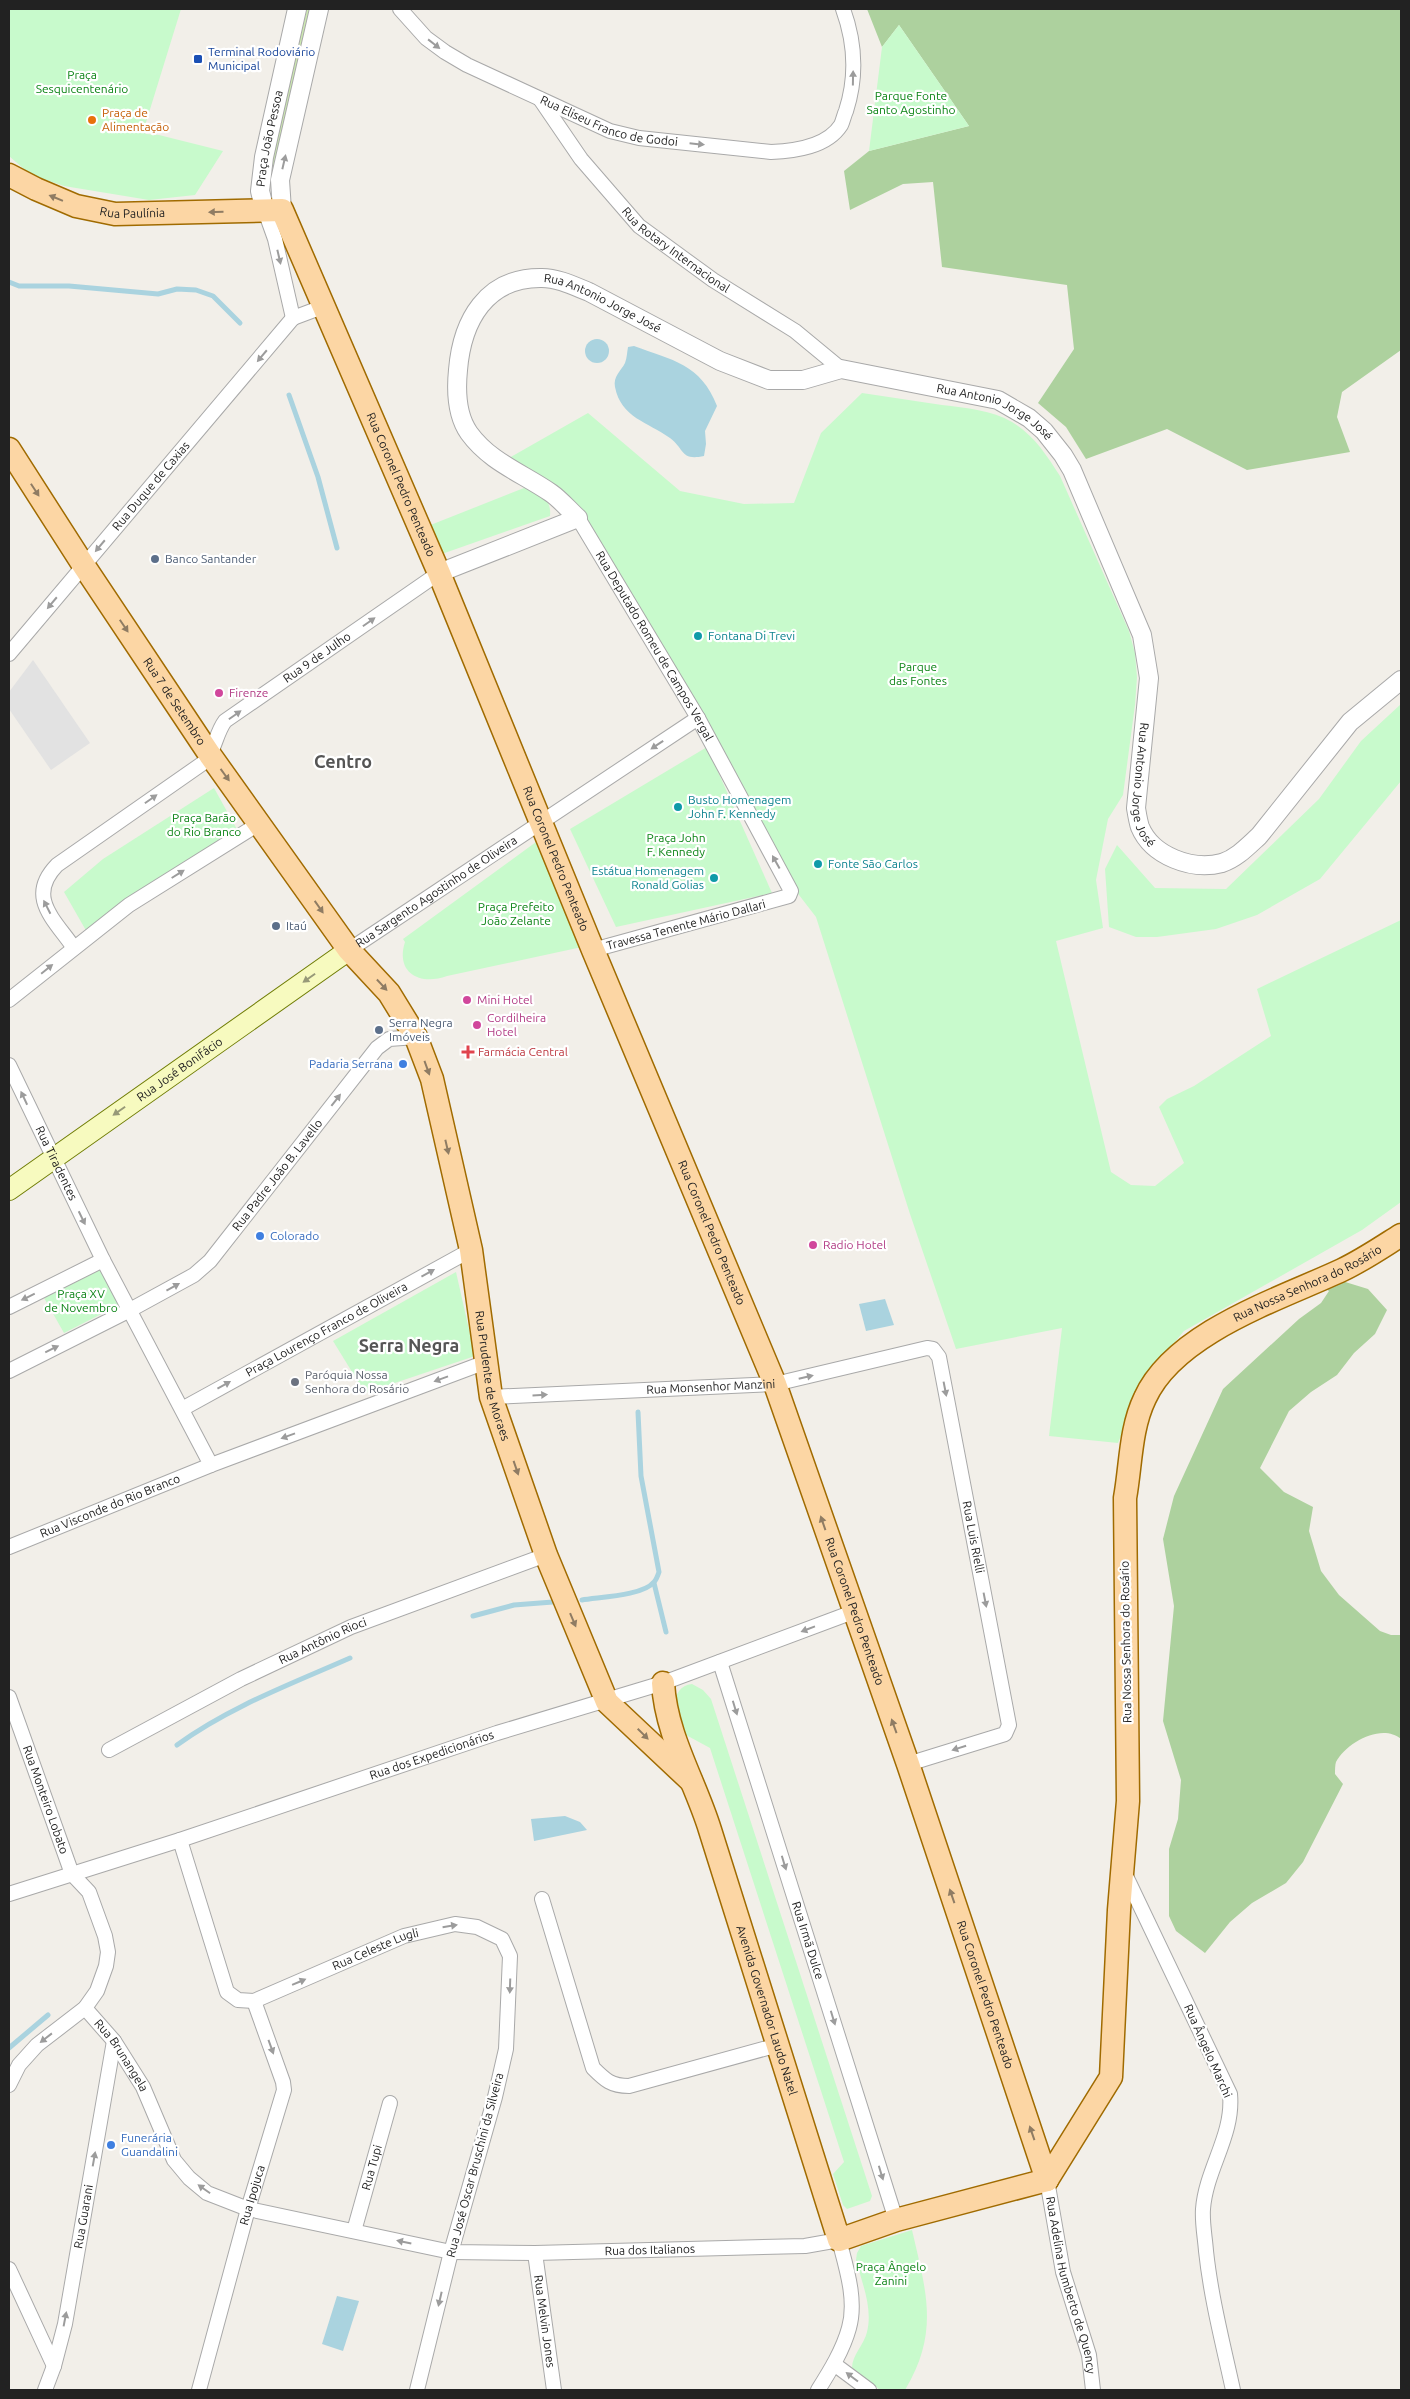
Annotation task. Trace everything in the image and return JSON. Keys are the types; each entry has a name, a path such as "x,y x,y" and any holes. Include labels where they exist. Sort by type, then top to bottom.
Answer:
{"main road":[{"name":"Rua Paulínia","path":"9,174 36,190 76,206 115,214 273,210"},
{"name":"Rua Coronel Pedro Penteado","path":"273,210 325,306 439,573 593,950 775,1384 853,1612 908,1764 1047,2180"},
{"name":"Rua 7 de Setembro","path":"9,449 84,566 210,755 349,950"},
{"path":"349,950 389,993 416,1037"},
{"name":"Rua José Bonifácio","path":"9,1190 349,950"},
{"name":"Rua Prudente de Moraes","path":"416,1037 432,1080 471,1250 491,1397 546,1554 607,1702"},
{"name":"Rua Nossa Senhora do Rosário","path":"1047,2180 1111,2077 1128,1801 1125,1498 1131,1466 1134,1428 1145,1397 1162,1370 1210,1331 1345,1269 1401,1235"},
{"name":"Avenida Governador Laudo Natel","path":"663,1683 664,1703 669,1722 705,1815 839,2240"},
{"name":"Avenida Governador Laudo Natel","path":"607,1702 691,1781"},
{"name":"Rua dos Italianos","path":"839,2240 896,2220 1047,2180"}],"street":[{"name":"Praça João Pessoa","path":"273,210 260,191 264,157 297,9"},
{"name":"Praça João Pessoa","path":"273,210 318,9"},
{"name":"Rua Eliseu Franco de Godoi","path":"400,9 426,38 445,52 540,99 610,130 639,138 772,152 791,152 816,144 828,138 841,125 853,90 854,55 844,9"},
{"name":"Rua Rotary Internacional","path":"540,99 582,159 639,226 713,280 795,331 841,369"},
{"path":"273,210 275,239 293,318 325,306"},
{"name":"Rua Antonio Jorge José","path":"578,518 552,493 487,454 468,431 460,411 456,389 459,360 464,340 480,303 495,291 510,283 524,279 543,278 568,283 720,361 768,380 803,380 841,369 998,400 1013,407 1044,431 1063,455 1076,479 1142,635 1149,678 1136,808 1140,827 1150,842 1166,856 1185,863 1206,865 1222,862 1242,852 1258,836 1350,722 1401,680"},
{"name":"Rua Duque de Caxias","path":"9,654 293,318"},
{"path":"439,573 578,518"},
{"name":"Rua Deputado Romeu de Campos Vergal","path":"578,518 698,718 790,887 789,896 780,900"},
{"name":"Rua 9 de Julho","path":"210,755 220,728 225,721 439,573"},
{"name":"Rua Sargento Agostinho de Oliveira","path":"349,950 540,821 698,718"},
{"path":"74,948 45,905 42,892 48,874 57,865 199,766 210,755"},
{"path":"9,1000 129,905 260,823"},
{"name":"Travessa Tenente Mário Dallari","path":"593,950 719,914 780,900"},
{"name":"Rua Padre João B. Lavello","path":"9,1371 130,1310 194,1275 210,1260 383,1042 396,1038 416,1037"},
{"name":"Rua Tiradentes","path":"9,1065 102,1260 130,1310"},
{"name":"Praça Lourenço Franco de Oliveira","path":"182,1409 471,1250"},
{"path":"9,1307 102,1260"},
{"path":"130,1310 211,1465 486,1362"},
{"name":"Rua Monsenhor Manzini","path":"491,1397 775,1384 927,1348"},
{"name":"Rua Luis Rielli","path":"908,1764 1006,1734 1008,1720 939,1357 933,1349 927,1348"},
{"name":"Rua Visconde do Rio Branco","path":"9,1546 211,1465"},
{"name":"Rua Antônio Rioci","path":"109,1750 241,1679 351,1627 546,1554"},
{"name":"Rua dos Expedicionários","path":"9,1894 180,1840 497,1733 607,1702 853,1612"},
{"name":"Rua Irmã Dulce","path":"720,1662 896,2220"},
{"name":"Rua Monteiro Lobato","path":"9,1697 72,1874"},
{"path":"180,1840 228,1992 238,2000 254,2001"},
{"name":"Rua Ângelo Marchi","path":"1123,1869 1230,2094 1231,2108 1228,2127 1205,2193 1203,2210 1209,2277 1233,2390"},
{"name":"Rua Brunangela","path":"72,1874 89,1892 105,1936 108,1952 106,1966 97,1991 85,2008 114,2041 143,2087 174,2160 189,2178 207,2193 248,2209"},
{"path":"542,1898 593,2068 607,2082 617,2086 629,2086 778,2045"},
{"name":"Rua Celeste Lugli","path":"254,2001 404,1936 455,1924 478,1927 502,1939"},
{"name":"Rua José Oscar Bruschini da Silveira","path":"417,2390 451,2252 495,2097 506,2049 510,1956 502,1939"},
{"name":"Rua Ipojuca","path":"199,2390 248,2209 284,2090 283,2082 254,2001"},
{"path":"9,2085 20,2065 36,2045 85,2008"},
{"name":"Rua Guarani","path":"45,2390 54,2366 65,2324 114,2041"},
{"name":"Rua Tupi","path":"354,2231 390,2103"},
{"name":"Rua Adelina Humberto de Quency","path":"1047,2180 1063,2272 1089,2355 1093,2390"},
{"name":"Rua dos Italianos","path":"248,2209 451,2252 535,2253 805,2246 839,2240"},
{"path":"818,2390 834,2364 850,2327 851,2302 839,2240"},
{"name":"Rua Melvin Jones","path":"535,2253 554,2390"},
{"path":"9,2269 54,2366"},
{"path":"834,2364 869,2390"}],"green space":[{"name":"Praça Sesquicentenário","path":"9,9 181,9 143,132 223,151 195,195 149,200 64,186 31,175 9,156"},
{"path":"307,9 313,9 276,165 273,166 271,161"},
{"path":"867,9 1401,9 1401,350 1342,392 1337,417 1350,452 1247,470 1167,429 1086,459 1066,427 1038,403 1074,349 1067,285 942,267 933,182 903,184 850,210 844,171 869,151 969,126 899,25 882,47"},
{"name":"Parque Fonte Santo Agostinho","path":"899,25 969,126 869,151 882,47"},
{"name":"Parque das Fontes","path":"862,393 987,412 1012,422 1027,433 1039,446 1060,476 1129,631 1135,653 1137,677 1135,705 1123,795 1108,819 1096,880 1103,928 1056,941 1111,1172 1131,1185 1155,1186 1184,1163 1159,1107 1167,1099 1194,1086 1271,1036 1257,989 1401,920 1401,1202 1362,1230 1184,1331 1159,1361 1136,1398 1118,1443 1049,1436 1062,1328 956,1349 910,1214 816,917 799,895 712,733 585,520 509,458 588,413 680,491 744,504 794,503 821,433"},
{"path":"524,488 539,493 547,500 550,516 439,555 428,526"},
{"path":"1401,704 1401,781 1320,879 1257,915 1216,929 1157,937 1136,937 1109,927 1105,869 1117,845 1155,888 1226,889 1319,799 1361,741"},
{"name":"Praça John F. Kennedy","path":"707,747 772,893 616,927 570,829"},
{"name":"Praça Barão do Rio Branco","path":"214,788 239,833 88,934 64,892 103,859"},
{"name":"Praça Prefeito João Zelante","path":"536,842 582,947 437,979 419,978 412,974 404,962 405,942 403,939"},
{"name":"Praça XV de Novembro","path":"100,1268 119,1305 64,1333 43,1296"},
{"path":"456,1272 475,1356 365,1393 333,1341"},
{"path":"1342,1281 1368,1289 1387,1310 1375,1334 1354,1353 1337,1375 1311,1392 1289,1411 1260,1468 1284,1492 1313,1507 1309,1531 1321,1571 1339,1595 1380,1631 1391,1635 1401,1635 1401,1739 1384,1733 1375,1734 1356,1742 1341,1755 1336,1762 1335,1774 1343,1784 1303,1862 1286,1883 1252,1903 1230,1922 1205,1953 1176,1931 1169,1916 1169,1849 1178,1819 1181,1780 1163,1721 1174,1606 1163,1539 1174,1496 1223,1389 1299,1319 1321,1303 1329,1291 1326,1289"},
{"path":"692,1684 703,1690 711,1699 872,2196 870,2201 847,2209 843,2205 833,2174 844,2162 710,1748 686,1735 674,1705 679,1691 684,1686"},
{"name":"Praça Ângelo Zanini","path":"912,2230 922,2273 927,2311 923,2349 916,2369 905,2390 880,2390 852,2368 854,2359 867,2332 869,2314 856,2260 857,2253 861,2246"}],"shaded area":[{"path":"33,660 90,743 51,770 9,709 9,692"}],"water":[{"path":"597,339 602,340 608,346 608,356 602,362 597,363 592,362 586,356 585,351 586,346 592,340"},
{"path":"634,346 673,360 694,372 710,392 717,406 705,431 706,444 704,456 691,457 687,455 670,438 636,418 623,406 618,397 615,380 625,363 628,347"},
{"path":"885,1299 894,1325 866,1331 859,1304"},
{"path":"565,1816 580,1822 587,1830 534,1841 531,1819"},
{"path":"337,2296 359,2301 343,2351 322,2344"}],"waterway":[{"path":"9,282 19,286 69,286 158,294 177,289 196,290 213,296 240,323"},
{"path":"289,395 318,477 337,548"},
{"path":"582,1600 620,1595 640,1590 654,1582 659,1572 641,1476 638,1412"},
{"path":"654,1583 666,1632"},
{"path":"473,1616 514,1605 553,1602"},
{"path":"177,1745 197,1731 239,1708 350,1658"},
{"path":"9,2048 48,2015"}],"place":[{"name":"Terminal Rodoviário Municipal","path":"198,59"},
{"name":"Praça de Alimentação","path":"92,120"},
{"name":"Banco Santander","path":"155,559"},
{"name":"Fontana Di Trevi","path":"698,636"},
{"name":"Firenze","path":"219,693"},
{"name":"Busto Homenagem John F. Kennedy","path":"678,807"},
{"name":"Fonte São Carlos","path":"818,864"},
{"name":"Estátua Homenagem Ronald Golias","path":"714,878"},
{"name":"Itaú","path":"276,926"},
{"name":"Mini Hotel","path":"467,1000"},
{"name":"Cordilheira Hotel","path":"477,1025"},
{"name":"Serra Negra Imóveis","path":"379,1030"},
{"name":"Farmácia Central","path":"468,1052"},
{"name":"Padaria Serrana","path":"403,1064"},
{"name":"Colorado","path":"260,1236"},
{"name":"Radio Hotel","path":"813,1245"},
{"name":"Paróquia Nossa Senhora do Rosário","path":"295,1382"},
{"name":"Funerária Guandalini","path":"111,2145"}],"district":[{"name":"Centro","path":"343,762"},
{"name":"Serra Negra","path":"409,1346"}]}
